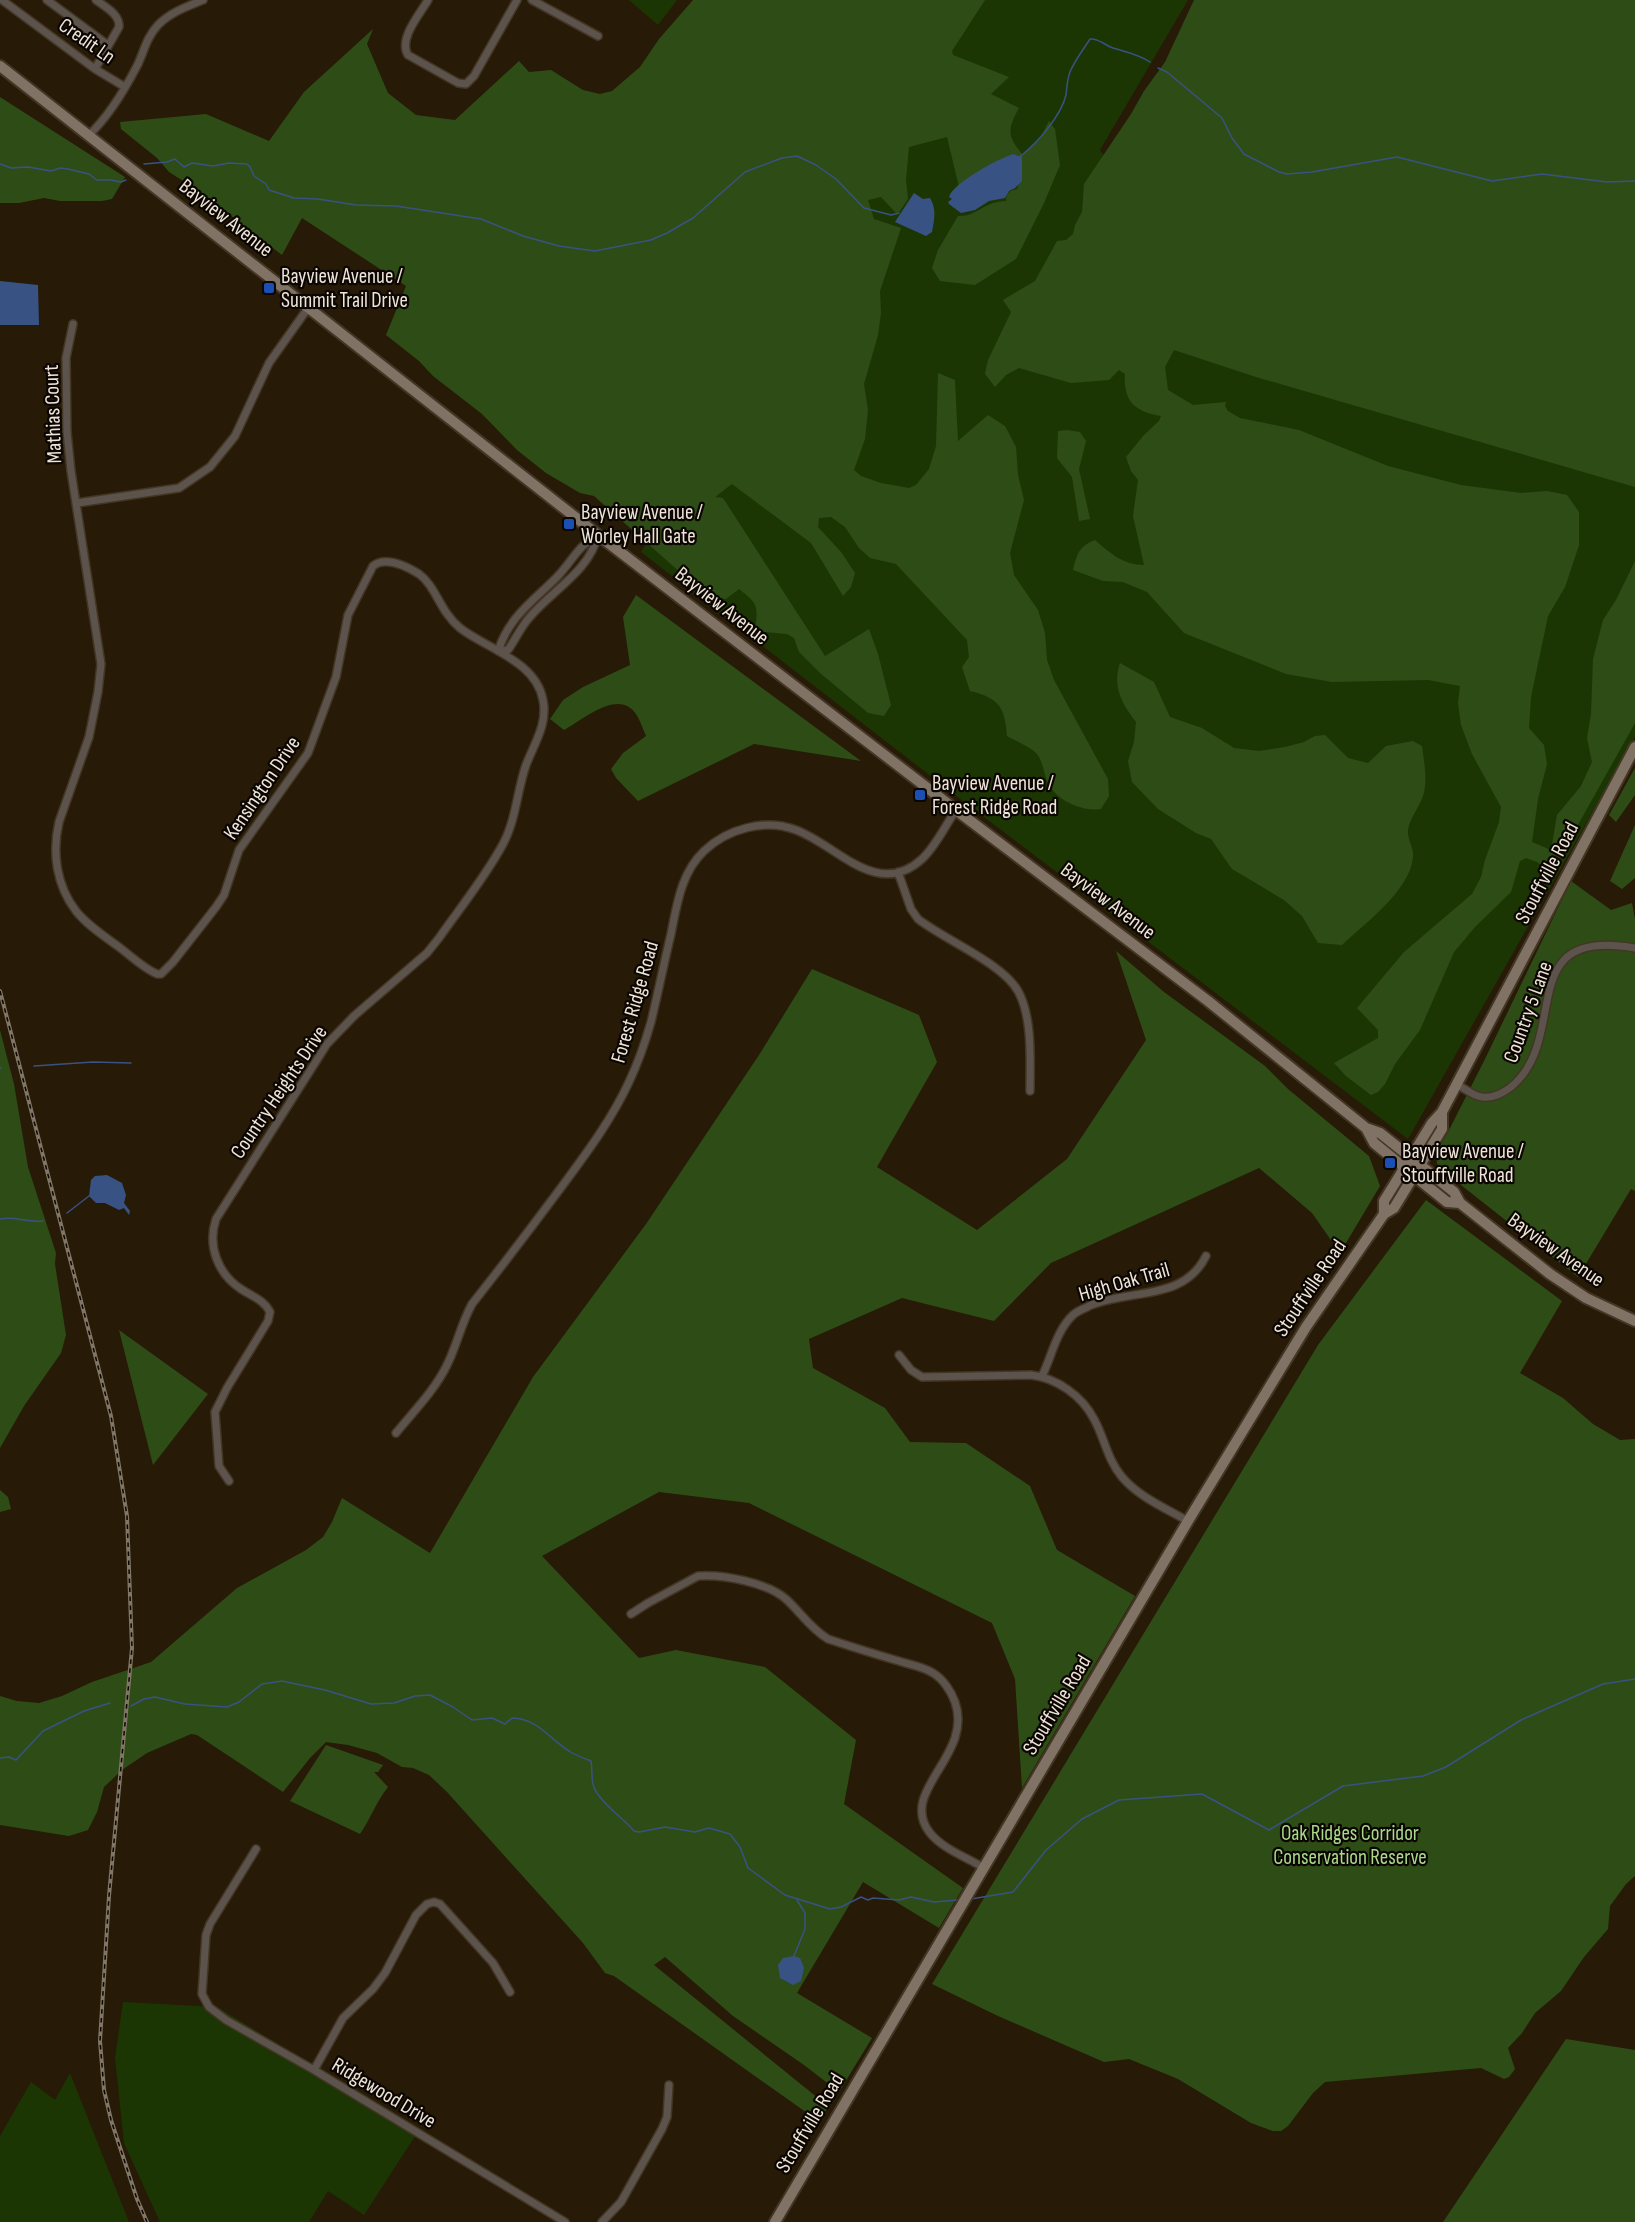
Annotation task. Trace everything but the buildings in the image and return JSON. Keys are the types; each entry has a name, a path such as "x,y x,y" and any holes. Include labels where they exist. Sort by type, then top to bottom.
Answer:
{"main road":[{"name":"Bayview Avenue","path":"0,66 598,536 1208,1001 1366,1128 1380,1133 1411,1157 1454,1192 1460,1203 1550,1274 1586,1298 1635,1321"},
{"name":"Stouffville Road","path":"1383,1214 1384,1201 1432,1123 1442,1112 1635,747"},
{"name":"Stouffville Road","path":"775,2222 1188,1521 1306,1327 1383,1214 1394,1208 1442,1129 1442,1112"},
{"name":"Bayview Avenue","path":"1366,1128 1374,1143 1404,1168 1447,1202 1460,1203"}],"street":[{"name":"Credit Ln","path":"2,0 95,69 125,87"},
{"path":"47,0 108,45"},
{"path":"95,69 119,27 120,21 106,3 96,0"},
{"path":"89,135 102,123 125,87 137,65 143,46 158,25 178,9 203,0"},
{"path":"428,0 405,42 405,51 408,55 466,84 474,76 517,0"},
{"path":"532,0 598,36"},
{"path":"78,503 179,488 210,467 235,436 269,363 308,308"},
{"name":"Mathias Court","path":"73,324 66,358 68,432 71,471 78,503"},
{"name":"Kensington Drive","path":"78,503 101,664 89,737 59,822 55,855 59,876 76,910 90,924 157,974 161,974 173,962 224,896 239,850 308,753 336,677 348,615 373,566 379,561 389,562 420,575 450,620 476,639 498,651"},
{"path":"598,536 595,550 565,585 529,617 508,650 498,651 520,610 557,577 586,542 598,536"},
{"name":"Country Heights Drive","path":"229,1481 219,1466 215,1412 268,1321 270,1312 266,1304 232,1282 220,1268 214,1251 216,1219 327,1044 354,1016 427,953 440,938 504,843 526,764 543,721 543,700 537,684 526,669 498,651"},
{"path":"956,810 922,859 908,869 898,872 911,909 918,919 997,970 1018,990 1028,1028 1029,1091"},
{"name":"Forest Ridge Road","path":"396,1433 442,1374 461,1323 472,1304 593,1144 620,1100 641,1054 651,1021 680,894 689,869 695,860 708,847 728,833 766,825 796,830 847,860 875,873 898,872"},
{"name":"Country 5 Lane","path":"1457,1084 1483,1097 1503,1093 1521,1078 1533,1058 1553,979 1565,957 1586,946 1598,944 1607,943 1635,948"},
{"name":"High Oak Trail","path":"1042,1376 1051,1351 1075,1313 1098,1303 1174,1286 1191,1277 1199,1269 1206,1256"},
{"path":"899,1355 911,1370 922,1377 1018,1374 1042,1376 1072,1393 1094,1418 1105,1450 1113,1466 1123,1478 1144,1496 1188,1521"},
{"path":"631,1614 648,1602 698,1576 738,1580 777,1591 818,1633 828,1639 932,1672 950,1691 957,1708 959,1726 948,1755 920,1804 921,1812 931,1834 984,1868"},
{"path":"256,1850 210,1924 206,1935 202,1994 209,2007 226,2020 314,2070"},
{"name":"Ridgewood Drive","path":"510,1992 493,1963 440,1904 434,1902 427,1904 416,1915 385,1973 373,1989 343,2018 314,2070 565,2222"},
{"path":"602,2222 621,2202 662,2129 667,2117 669,2085"}],"green space":[{"path":"629,0 677,0 658,25"},
{"path":"693,0 985,0 952,51 953,55 1009,77 991,94 1019,108 1012,122 1011,133 1014,143 1023,155 1041,137 1049,121 1055,129 1060,165 1016,259 975,285 940,281 932,268 938,250 958,216 965,216 992,203 1006,201 1008,193 1017,189 1020,179 959,187 947,137 909,147 906,180 908,199 900,211 896,213 881,197 868,200 874,219 901,228 880,291 881,313 878,335 864,384 868,410 865,439 854,470 861,476 881,483 909,488 916,485 929,469 936,446 938,373 955,380 958,441 988,415 1005,426 1016,447 1018,475 1024,500 1010,553 1014,575 1038,610 1045,633 1047,660 1054,680 1108,779 1109,796 1101,809 1086,809 1071,804 1052,789 1036,753 1007,736 999,705 988,697 970,691 962,667 969,657 967,640 896,564 870,558 859,548 845,527 831,517 819,518 818,527 841,552 855,573 851,587 843,596 811,543 732,484 715,497 723,498 825,656 869,629 891,705 884,716 868,713 820,673 799,652 794,638 787,634 755,631 756,607 739,589 726,599 708,597 594,496 580,493 546,473 517,450 482,414 386,335 406,286 302,218 282,255 199,191 169,172 157,158 121,129 120,122 206,114 269,141 304,92 373,29 367,44 388,93 416,115 455,120 519,61 529,72 551,70 583,90 600,94 612,91 640,67 659,39"},
{"path":"976,0 1188,0 1100,150 1260,371 1635,476 1635,737 1408,1139 963,801 641,552 925,90"},
{"path":"1194,0 1635,0 1635,487 1256,377 1174,350 1165,367 1168,390 1193,405 1226,402 1225,406 1228,411 1240,418 1299,430 1388,466 1461,485 1521,493 1547,491 1567,495 1579,512 1579,545 1565,587 1548,616 1531,697 1529,728 1544,745 1547,764 1538,799 1532,842 1551,850 1557,815 1581,786 1592,762 1587,738 1591,714 1593,659 1603,620 1616,600 1635,561 1635,723 1551,873 1537,862 1526,858 1520,861 1511,892 1475,927 1454,952 1420,1030 1395,1064 1385,1084 1378,1092 1371,1095 1346,1076 1334,1063 1378,1038 1378,1030 1357,1008 1404,952 1472,894 1481,877 1499,822 1501,807 1472,754 1461,725 1458,703 1460,686 1428,680 1332,682 1286,674 1184,633 1147,592 1123,582 1103,581 1073,570 1080,551 1085,545 1095,540 1123,561 1144,565 1133,516 1138,480 1131,471 1126,457 1161,416 1144,412 1132,404 1126,391 1125,374 1119,370 1109,380 1071,383 1019,368 1006,375 995,387 985,374 988,360 1011,312 1003,300 1035,281 1057,241 1066,240 1073,234 1082,212 1084,184 1165,62"},
{"path":"0,97 125,177 112,199 60,201 44,198 19,203 0,203"},
{"path":"1058,431 1080,432 1086,441 1079,469 1090,519 1079,521 1072,477 1057,458"},
{"path":"636,595 861,761 754,744 638,801 616,778 611,769 623,753 646,736 636,714 629,707 620,704 600,708 564,730 550,719 563,700 583,687 630,665 623,617"},
{"path":"1120,663 1154,682 1170,717 1202,728 1234,748 1259,751 1285,747 1304,742 1315,736 1325,735 1348,758 1368,763 1386,746 1413,741 1422,746 1425,784 1408,830 1413,857 1410,870 1404,882 1385,906 1342,945 1318,943 1302,916 1284,900 1232,869 1211,839 1196,833 1158,809 1132,782 1128,761 1134,742 1136,722 1126,709 1120,695 1117,680"},
{"path":"1635,768 1635,795 1616,822 1609,815"},
{"path":"1635,825 1635,878 1622,889 1610,881"},
{"path":"1571,881 1611,910 1632,903 1635,919 1635,1191 1631,1189 1578,1277 1438,1167 1435,1153 1484,1061"},
{"path":"1116,951 1164,992 1265,1066 1288,1089 1369,1156 1380,1186 1340,1253 1312,1213 1259,1168 1051,1263 994,1321 902,1298 809,1339 813,1368 885,1408 910,1442 966,1443 1030,1486 1057,1550 1135,1596 1022,1788 1015,1679 992,1623 749,1503 659,1492 542,1556 639,1658 676,1650 765,1667 856,1740 844,1804 963,1888 939,1928 863,1882 797,1993 872,2038 839,2092 733,2016 665,1957 654,1965 829,2107 817,2120 614,1976 605,1973 583,1943 447,1792 429,1775 413,1768 402,1767 377,1753 326,1742 283,1792 197,1735 191,1734 147,1753 122,1770 104,1787 97,1812 88,1830 69,1836 0,1825 0,1696 17,1701 39,1703 151,1662 237,1588 306,1550 323,1537 342,1498 430,1553 533,1377 646,1224 759,1055 812,969 919,1015 937,1062 877,1167 977,1230 1067,1159 1146,1040"},
{"path":"0,1030 14,1084 28,1167 56,1253 55,1264 66,1335 61,1353 24,1406 0,1448"},
{"name":"Oak Ridges Corridor Conservation Reserve","path":"1426,1200 1562,1301 1520,1373 1563,1398 1593,1424 1620,1440 1635,1439 1635,1876 1610,1906 1608,1929 1584,1957 1561,1991 1535,2013 1522,2033 1508,2048 1515,2069 1509,2077 1504,2079 1481,2068 1325,2082 1313,2093 1288,2126 1281,2131 1273,2131 1251,2123 1178,2079 1129,2059 1104,2062 998,2016 932,1984 1318,1345"},
{"path":"119,1330 208,1394 153,1465"},
{"path":"0,1490 8,1497 11,1509 0,1512"},
{"path":"326,1745 383,1765 378,1772 374,1772 388,1787 360,1834 290,1801"},
{"path":"123,2002 217,2007 419,2130 364,2215 328,2191 309,2222 160,2222 124,2143 115,2058"},
{"path":"1566,2039 1635,2050 1635,2222 1443,2222"},
{"path":"70,2073 129,2222 0,2222 0,2136 31,2082 55,2100"}],"water":[{"path":"1013,154 1022,155 1022,181 1009,191 1005,198 989,201 975,210 961,213 949,204 952,191 959,185 987,166"},
{"path":"914,193 923,199 930,198 934,206 932,232 926,236 895,222"},
{"path":"0,281 38,285 39,325 0,325"},
{"path":"107,1175 122,1183 126,1195 124,1203 130,1211 129,1215 124,1208 119,1210 105,1203 96,1203 89,1196 91,1180 95,1176"},
{"path":"794,1956 800,1958 804,1968 801,1981 793,1985 780,1978 778,1965 783,1958"}],"waterway":[{"path":"1022,155 1042,136 1054,120 1066,95 1070,72 1090,39 1150,62"},
{"path":"1158,68 1167,72 1222,118 1232,138 1244,154 1287,174 1312,172 1397,157 1492,181 1542,174 1607,182 1635,181"},
{"path":"144,164 175,159 184,167 192,163 213,166 229,163 247,164 254,176 266,184 269,190 294,198 356,205 396,206 481,219 523,236 559,246 595,251 651,240 667,233 693,218 745,172 782,158 797,156 816,165 836,179 864,208 891,215 899,213"},
{"path":"0,164 11,168 28,167 51,171 60,168 68,169 89,174 97,180 121,182 126,180"},
{"path":"34,1066 93,1062 131,1063"},
{"path":"67,1213 89,1196"},
{"path":"0,1219 43,1221"},
{"path":"971,1899 1013,1892 1046,1850 1082,1819 1119,1800 1202,1794 1269,1830 1343,1786 1423,1776 1446,1767 1521,1720 1603,1684 1635,1679"},
{"path":"131,1706 144,1699 155,1697 185,1704 227,1707 239,1702 262,1684 282,1681 325,1690 371,1704 394,1703 415,1696 430,1695 472,1720 492,1718 505,1724 512,1718 529,1722 569,1751 591,1761 595,1789 605,1803 634,1831 665,1827 695,1832 709,1828 730,1834 740,1847 748,1868 785,1895 830,1909 841,1907 861,1897 868,1900 873,1898 899,1900 911,1897 934,1902 958,1900"},
{"path":"0,1758 9,1757 16,1760 43,1731 84,1711 110,1703"},
{"path":"794,1956 805,1929 805,1913 797,1900"}],"railway":[{"path":"0,991 111,1416 127,1516 132,1648 109,1896 100,2041 104,2090 111,2120 147,2222"}],"place":[{"name":"Bayview Avenue / Summit Trail Drive","path":"269,288"},
{"name":"Bayview Avenue / Worley Hall Gate","path":"569,524"},
{"name":"Bayview Avenue / Forest Ridge Road","path":"920,795"},
{"name":"Bayview Avenue / Stouffville Road","path":"1390,1163"}]}
